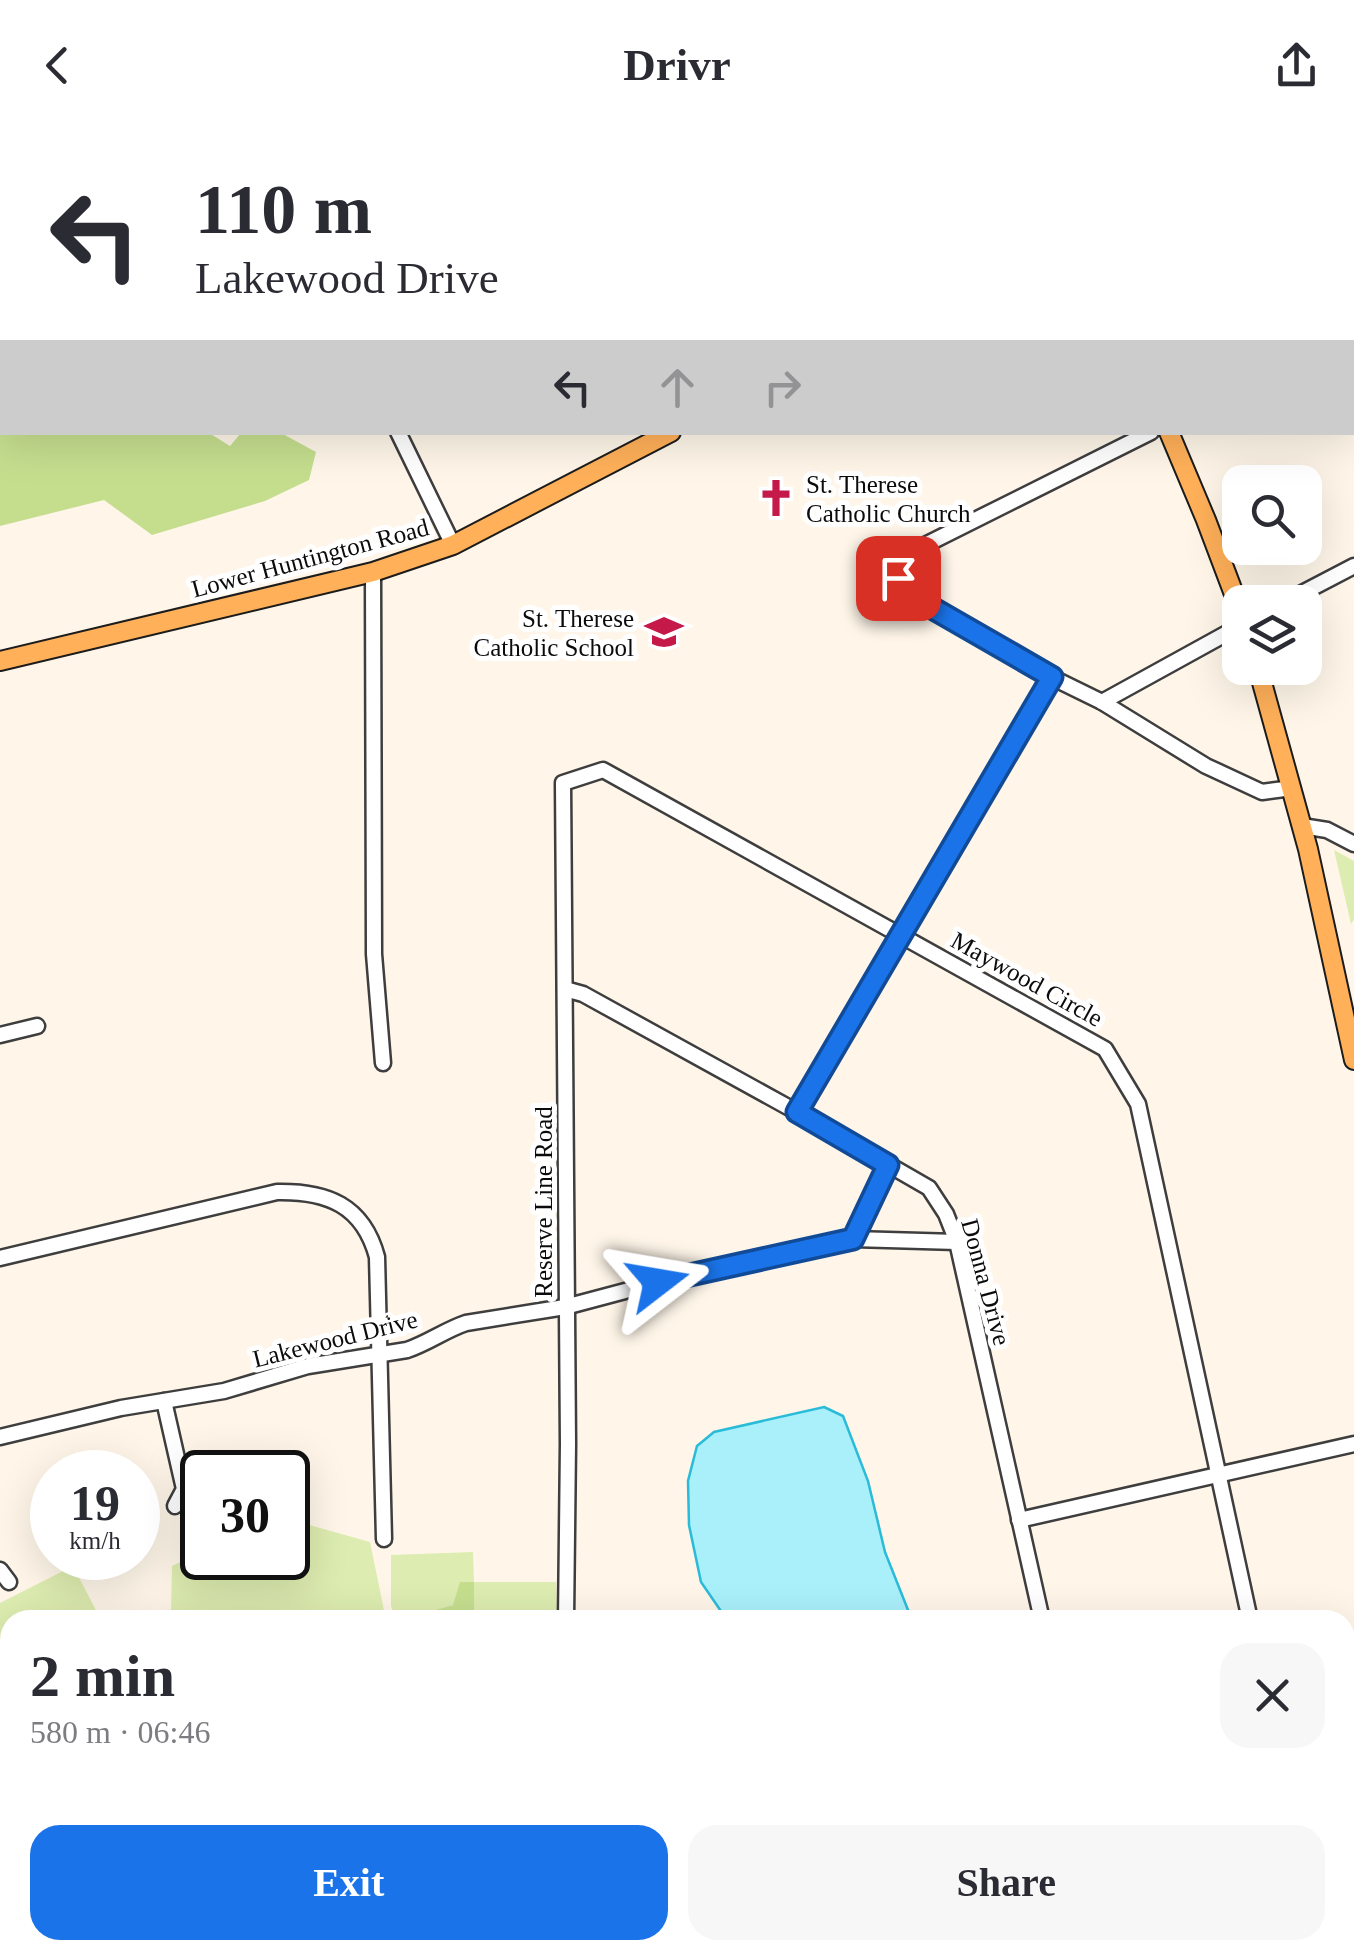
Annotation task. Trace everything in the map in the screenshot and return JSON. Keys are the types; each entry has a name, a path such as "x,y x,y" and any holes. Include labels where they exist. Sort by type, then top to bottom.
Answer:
{"main road":[{"name":"Lower Huntington Road","path":"0,662 373,572 453,545 665,435"},
{"path":"1170,435 1231,585"},
{"path":"1263,685 1302,826 1354,1060"}],"street":[{"path":"399,435 453,545"},
{"path":"1145,435 908,552 895,570 913,597 1102,702 1206,766 1262,792 1292,788"},
{"path":"1318,585 1354,566"},
{"path":"373,572 374,954 382,1063"},
{"path":"1102,702 1222,636"},
{"path":"797,1112 1052,677"},
{"name":"Maywood Circle","path":"562,783 603,770 1105,1048 1138,1104 1248,1610"},
{"name":"Reserve Line Road","path":"562,783 566,1610"},
{"path":"1302,826 1327,830 1354,844"},
{"name":"Donna Drive","path":"565,989 583,994 929,1188 946,1214 957,1242 1040,1610"},
{"path":"0,1035 36,1026"},
{"path":"853,1239 888,1165"},
{"path":"0,1258 277,1192 324,1196 340,1204 364,1225 377,1257 384,1540"},
{"name":"Lakewood Drive","path":"0,1437 121,1408 224,1391 308,1366 407,1350 466,1323 565,1307 690,1274 853,1239 957,1242"},
{"path":"164,1401 184,1489 175,1506"},
{"path":"1019,1520 1354,1444"}],"green space":[{"path":"0,435 212,435 230,446 239,435 285,435 316,452 309,480 265,501 152,535 104,500 0,526"},
{"path":"1334,850 1354,861 1351,924"},
{"path":"310,1525 370,1542 384,1610 171,1610 172,1566 180,1562 180,1580 310,1580"},
{"path":"473,1552 474,1582 556,1582 557,1610 474,1610 474,1583 453,1605 435,1610 392,1610 391,1555"},
{"path":"45,1580 80,1580 96,1610 0,1610 0,1603"},
{"path":"460,1582 474,1582 474,1610 435,1610 453,1605"}],"water":[{"path":"824,1407 843,1416 868,1481 885,1552 908,1610 720,1610 701,1582 689,1525 688,1481 697,1446 714,1432"}],"place":[{"name":"St. Therese Catholic Church","path":"776,498"},
{"name":"St. Therese Catholic School","path":"664,632"}],"route":[{"path":"658,1282 853,1239 888,1165 797,1112 1052,677 913,597 898,578"}]}
